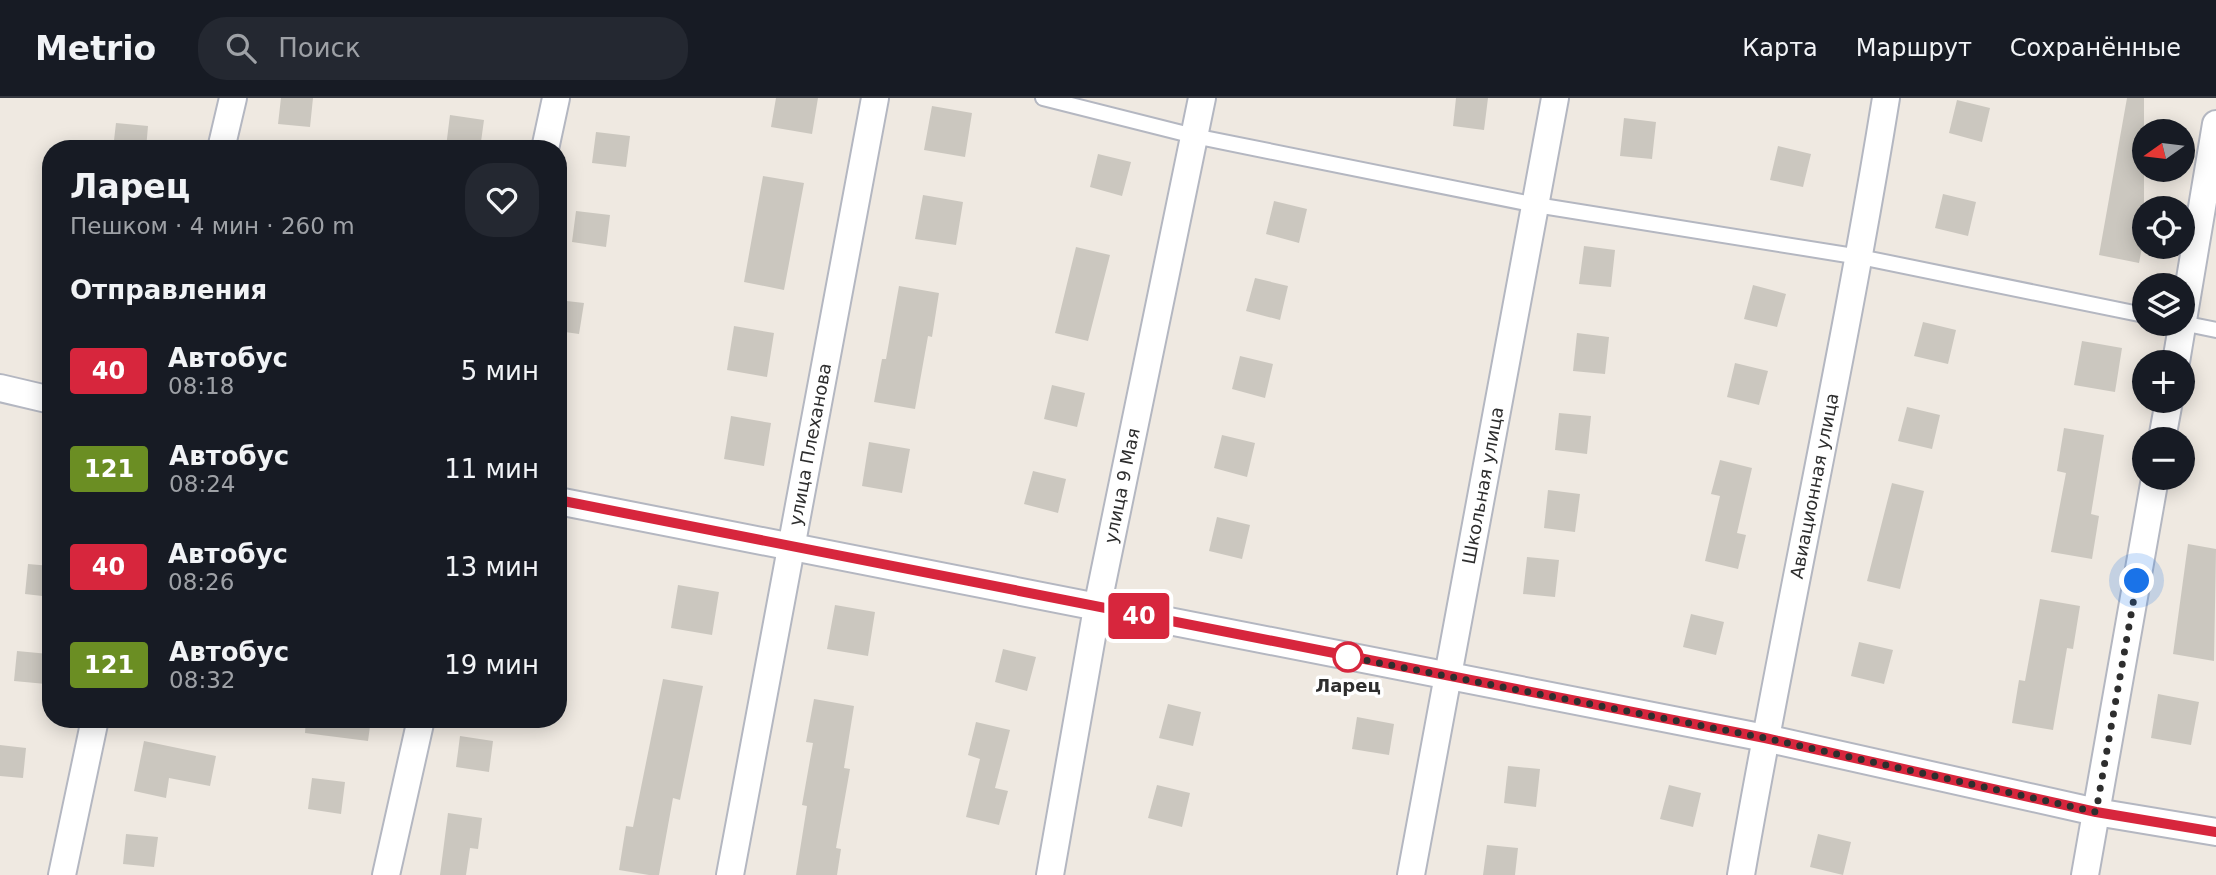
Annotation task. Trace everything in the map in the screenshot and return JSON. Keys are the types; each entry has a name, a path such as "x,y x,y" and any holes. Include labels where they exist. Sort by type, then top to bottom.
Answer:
{"street":[{"path":"223,140 233,98"},
{"path":"547,140 556,98"},
{"name":"улица Плеханова","path":"730,875 875,98"},
{"name":"улица 9 Мая","path":"1050,875 1097,608 1202,98"},
{"name":"Школьная улица","path":"1411,875 1555,98"},
{"name":"Авиационная улица","path":"1741,875 1765,738 1860,257 1886,98"},
{"path":"2191,273 2216,124"},
{"path":"0,387 42,398"},
{"path":"2085,875 2153,490"},
{"path":"567,502 1765,738 2096,812 2216,832"},
{"path":"62,875 93,728"},
{"path":"386,875 419,728"}],"lane":[{"path":"1043,98 1194,136 1536,205 1860,257 2132,313"},
{"path":"2195,326 2216,330"}],"building":[{"path":"281,98 313,98 310,127 278,124"},
{"path":"776,98 818,98 812,134 771,127"},
{"path":"1456,98 1488,98 1484,130 1453,126"},
{"path":"2127,98 2144,98 2144,119 2132,119 2132,182 2144,182 2144,196 2132,196 2132,259 2140,259 2139,263 2099,255"},
{"path":"1957,100 1990,108 1982,142 1949,133"},
{"path":"932,106 972,113 965,157 924,150"},
{"path":"450,115 484,120 481,140 447,140"},
{"path":"1624,118 1656,122 1652,159 1620,156"},
{"path":"116,123 148,126 147,140 114,140"},
{"path":"596,132 630,136 626,167 592,163"},
{"path":"1778,146 1811,154 1803,187 1770,180"},
{"path":"1098,154 1131,162 1122,196 1090,187"},
{"path":"763,176 804,183 784,290 744,282"},
{"path":"1943,194 1976,202 1968,236 1935,228"},
{"path":"923,195 963,202 956,245 915,239"},
{"path":"1274,201 1307,209 1299,243 1266,234"},
{"path":"576,211 610,215 606,247 572,242"},
{"path":"1584,246 1615,250 1611,287 1579,284"},
{"path":"1076,247 1110,255 1088,341 1055,333"},
{"path":"1255,278 1288,286 1280,320 1246,311"},
{"path":"1753,285 1786,294 1777,327 1744,319"},
{"path":"899,286 939,293 915,409 874,402 882,359 886,359"},
{"path":"567,301 584,303 579,334 567,332"},
{"path":"1923,322 1956,330 1948,364 1914,356"},
{"path":"734,326 774,333 767,377 727,370"},
{"path":"1577,333 1609,337 1605,374 1573,371"},
{"path":"2082,341 2122,348 2115,392 2074,385"},
{"path":"1240,356 1273,364 1265,398 1232,389"},
{"path":"1735,363 1768,371 1759,405 1727,397"},
{"path":"1052,385 1085,393 1077,427 1044,419"},
{"path":"1907,407 1940,415 1932,449 1898,441"},
{"path":"1559,413 1591,416 1587,454 1555,450"},
{"path":"731,416 771,423 764,466 724,459"},
{"path":"2064,428 2104,435 2091,514 2099,516 2092,559 2051,552 2066,473 2057,471"},
{"path":"1222,435 1255,443 1247,477 1214,468"},
{"path":"869,442 910,449 902,493 862,486"},
{"path":"1720,460 1752,468 1737,533 1746,535 1738,569 1705,561 1720,496 1711,494"},
{"path":"1033,471 1066,479 1058,513 1024,504"},
{"path":"1892,483 1924,491 1900,589 1867,581"},
{"path":"1548,490 1580,494 1575,532 1544,528"},
{"path":"1217,517 1250,525 1242,559 1209,551"},
{"path":"2188,544 2216,549 2214,661 2173,654"},
{"path":"1527,557 1559,560 1555,597 1523,594"},
{"path":"28,564 42,565 42,596 25,594"},
{"path":"678,585 719,592 712,635 671,628"},
{"path":"2040,599 2080,606 2073,649 2067,648 2053,730 2012,723 2019,680 2025,681"},
{"path":"835,605 875,612 868,656 827,649"},
{"path":"1691,614 1724,622 1716,655 1683,647"},
{"path":"1859,642 1893,650 1884,684 1851,676"},
{"path":"1003,649 1036,657 1027,691 995,682"},
{"path":"17,651 42,653 42,684 14,681"},
{"path":"663,679 703,686 680,800 673,798 659,875 649,875 619,870 626,826 633,827"},
{"path":"2158,694 2199,702 2191,745 2151,738"},
{"path":"814,699 854,706 844,768 850,769 836,848 841,849 837,875 796,875 807,806 802,805 813,743 806,742"},
{"path":"1168,704 1201,712 1193,746 1159,738"},
{"name":"Ларец","path":"1357,717 1394,724 1389,755 1352,749"},
{"path":"976,722 1010,730 995,788 1008,791 999,825 966,817 980,759 968,755"},
{"path":"305,728 370,728 368,741 305,733"},
{"path":"460,736 493,741 489,772 456,767"},
{"path":"144,741 216,756 210,786 169,778 166,798 134,791"},
{"path":"0,745 26,748 23,778 0,776"},
{"path":"1508,766 1540,769 1536,807 1504,803"},
{"path":"312,778 345,782 341,814 308,809"},
{"path":"1157,785 1190,793 1182,827 1148,818"},
{"path":"1669,785 1701,793 1693,827 1660,819"},
{"path":"448,813 482,818 478,849 470,848 466,875 440,875"},
{"path":"126,834 158,837 154,867 123,864"},
{"path":"1818,834 1851,842 1843,875 1810,867"},
{"path":"1487,845 1518,848 1515,875 1483,875"}],"bus line":[{"name":"40","path":"567,502 1765,738 2096,812 2216,832"}],"place":[{"name":"Ларец","path":"1348,657"}],"route":[{"path":"1348,657 1339,655 1765,738 2096,812 2137,581"}]}
